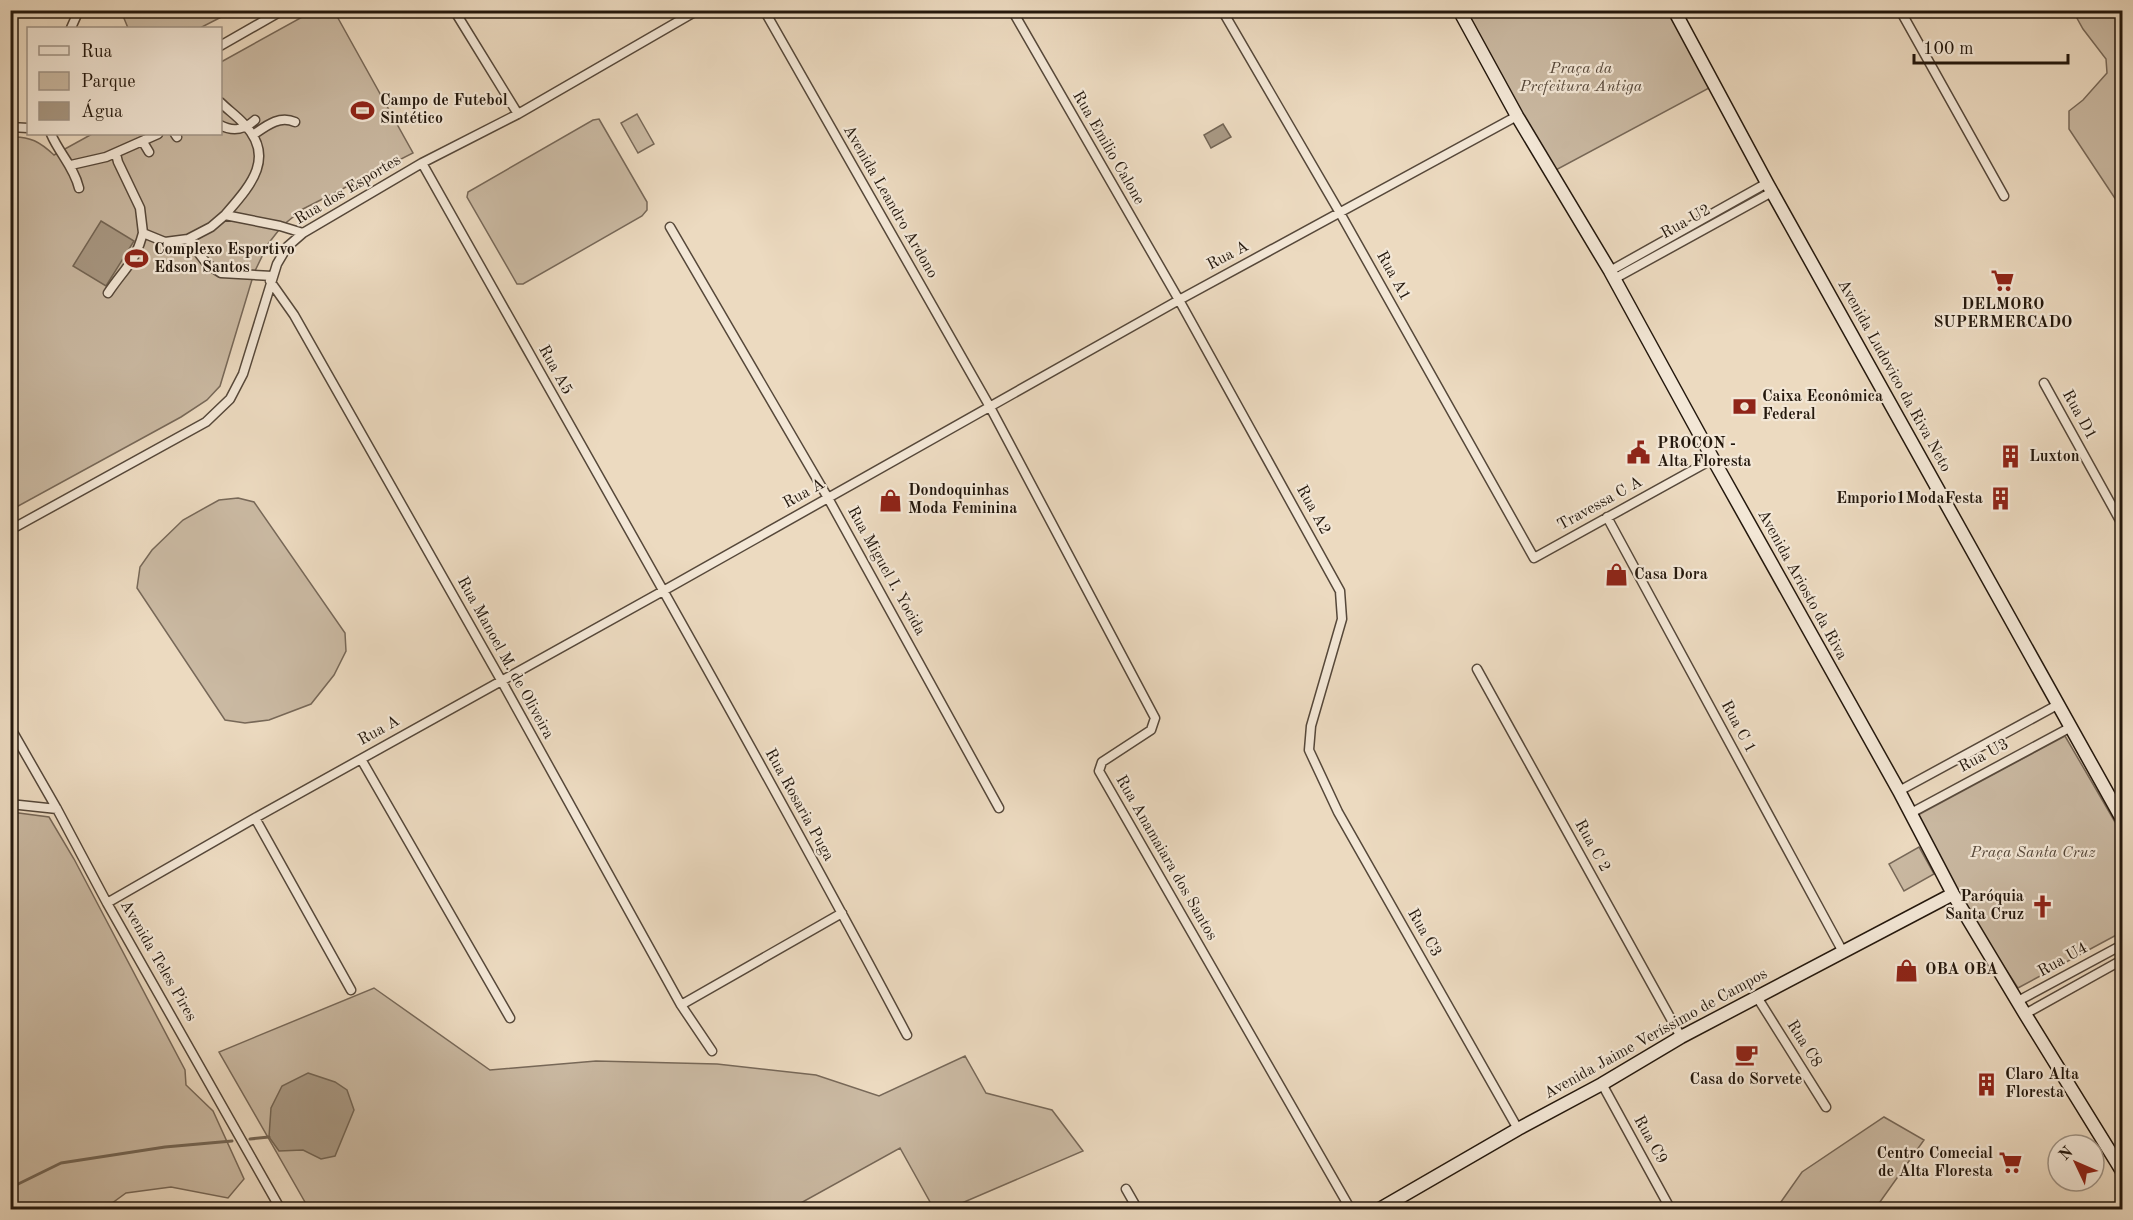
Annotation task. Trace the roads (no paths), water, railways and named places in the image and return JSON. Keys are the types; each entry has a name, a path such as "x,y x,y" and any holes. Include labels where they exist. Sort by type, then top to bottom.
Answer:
{"street":[{"path":"71,27 79,10"},
{"path":"222,45 284,10"},
{"path":"454,10 518,114"},
{"name":"Rua dos Esportes","path":"10,530 206,422 230,399 243,374 277,264 287,248 303,233 422,163 518,114 698,10"},
{"name":"Avenida Leandro Ardono","path":"764,10 990,407"},
{"name":"Rua Emilio Calone","path":"1012,10 1179,300"},
{"name":"Rua A1","path":"1222,10 1340,213 1534,558"},
{"name":"Avenida Ariosto da Riva","path":"1459,10 1517,116 1612,275 1899,791 1953,894 2122,1171"},
{"path":"1676,14 1691,10"},
{"path":"1900,10 2004,196"},
{"name":"Avenida Ludovico da Riva Neto","path":"1676,14 2071,727 2117,798 2122,819"},
{"path":"143,233 165,242 188,239 211,227 225,215 247,189 255,174 260,156 259,144 250,131 222,104"},
{"name":"Rua A","path":"107,903 1179,300 1517,116"},
{"path":"222,126 250,131 286,118 295,122"},
{"path":"250,131 255,120"},
{"path":"10,127 27,127"},
{"path":"52,135 76,175 80,188"},
{"path":"70,165 116,154 156,135"},
{"path":"143,142 149,152"},
{"path":"108,293 132,261 143,233 140,208 116,154"},
{"name":"Rua A5","path":"422,163 663,591"},
{"name":"Rua U2","path":"1612,275 1770,187"},
{"path":"225,215 303,233"},
{"name":"Rua Miguel I. Yocida","path":"670,227 828,498 999,808"},
{"path":"188,239 207,264 222,273 271,278"},
{"name":"Rua Manoel M. de Oliveira","path":"271,278 501,680 681,1005 712,1051"},
{"name":"Rua A2","path":"1179,300 1340,591 1342,619 1311,726 1309,750"},
{"name":"Rua D1","path":"2044,383 2122,524"},
{"name":"Rua Anamaiara dos Santos","path":"990,407 1155,718 1151,730 1102,762 1099,771 1351,1209"},
{"name":"Travessa C A","path":"1534,558 1713,459"},
{"name":"Rua C 1","path":"1607,517 1843,952"},
{"name":"Rua Rosaria Puga","path":"663,591 907,1035"},
{"name":"Rua C 2","path":"1477,669 1681,1037"},
{"name":"Rua U3","path":"1899,791 2059,704"},
{"name":"Avenida Teles Pires","path":"10,727 281,1209"},
{"name":"Rua U3","path":"1911,813 2071,727"},
{"name":"Rua C3","path":"1309,750 1338,812 1518,1129"},
{"path":"361,759 510,1018"},
{"path":"10,804 57,808"},
{"path":"255,818 351,990"},
{"name":"Avenida Jaime Veríssimo de Campos","path":"1378,1209 1602,1084 1681,1037 1953,894"},
{"path":"681,1005 842,913"},
{"name":"Rua U4","path":"2018,1001 2122,945"},
{"path":"2095,959 2100,972"},
{"name":"Rua U4","path":"2025,1014 2122,960"},
{"name":"Rua C8","path":"1757,997 1826,1107"},
{"name":"Rua C9","path":"1602,1084 1671,1209"},
{"path":"1126,1188 1138,1209"}],"water":[{"path":"1223,124 1231,137 1211,148 1204,135"},
{"path":"101,221 134,241 106,286 73,266"},
{"path":"308,1073 335,1082 347,1090 354,1110 335,1156 321,1159 303,1150 279,1151 269,1137 271,1108 282,1086"}],"waterway":[{"path":"250,1139 269,1137"},
{"path":"10,1188 61,1163 165,1147 232,1141"}],"place":[{"name":"Campo de Futebol Sintético","path":"362,110"},
{"name":"Complexo Esportivo Edson Santos","path":"136,259"},
{"name":"DELMORO SUPERMERCADO","path":"2003,280"},
{"name":"Caixa Econômica Federal","path":"1744,406"},
{"name":"PROCON - Alta Floresta","path":"1639,453"},
{"name":"Luxton","path":"2011,457"},
{"name":"Emporio1ModaFesta","path":"2001,499"},
{"name":"Dondoquinhas Moda Feminina","path":"890,500"},
{"name":"Casa Dora","path":"1616,575"},
{"name":"Paróquia Santa Cruz","path":"2042,906"},
{"name":"OBA OBA","path":"1907,970"},
{"name":"Casa do Sorvete","path":"1746,1055"},
{"name":"Claro Alta Floresta","path":"1987,1084"},
{"name":"Centro Comecial de Alta Floresta","path":"2011,1163"}],"park label":[{"name":"Praça da Prefeitura Antiga","path":"1581,78"},
{"name":"Praça Santa Cruz","path":"2033,853"}]}
